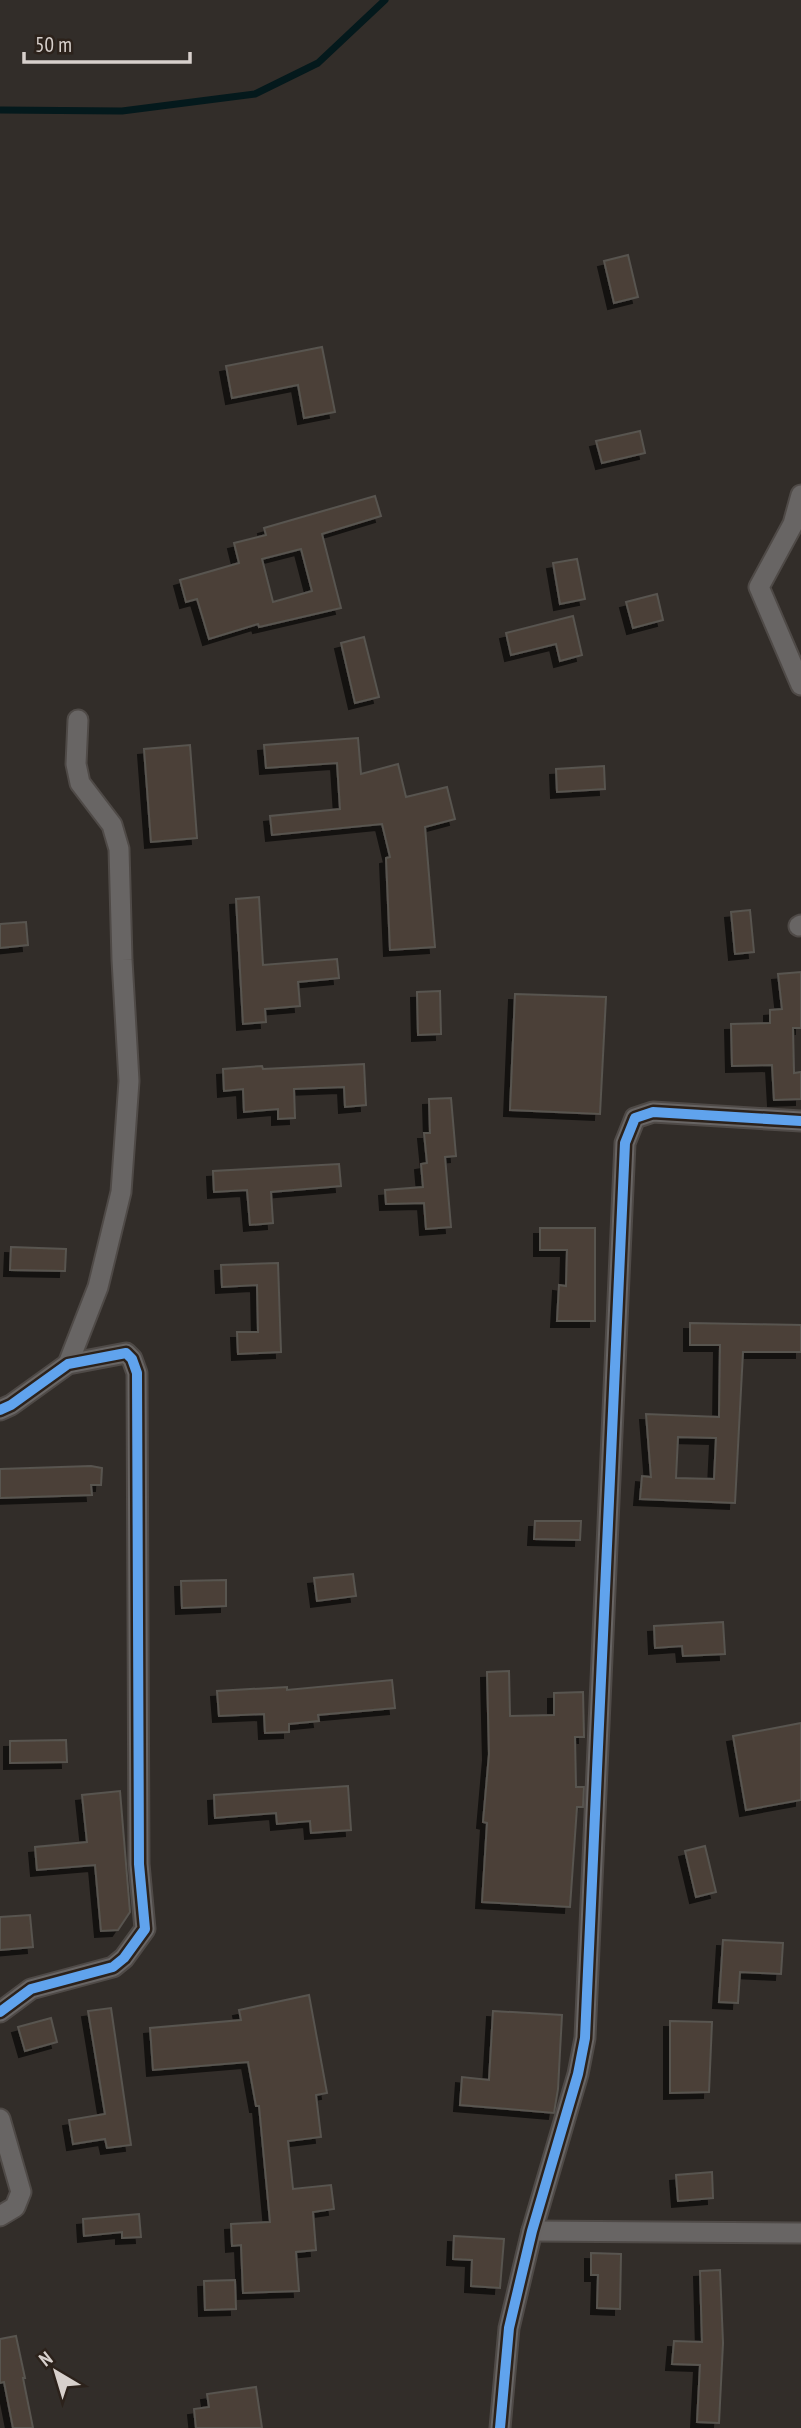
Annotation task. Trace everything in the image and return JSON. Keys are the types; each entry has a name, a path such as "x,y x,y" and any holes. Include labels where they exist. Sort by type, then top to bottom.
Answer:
{"street":[{"path":"801,495 793,524 759,587 801,685"},
{"path":"68,1364 98,1287 121,1192 129,1081 119,849 112,825 80,783 76,764 78,720"},
{"path":"500,2428 509,2328 532,2231 578,2074 585,2038 625,1143 635,1118 653,1112 801,1121"},
{"path":"0,1410 68,1364 126,1353 132,1359 137,1373 139,1864 145,1929 124,1958 113,1967 31,1989 0,2012"},
{"path":"0,2119 21,2192 15,2207 0,2216"},
{"path":"532,2231 801,2233"}],"building":[{"path":"628,255 638,297 614,303 604,261"},
{"path":"322,347 335,412 304,418 298,385 232,398 226,366"},
{"path":"640,431 645,453 602,463 596,441"},
{"path":"375,496 381,516 322,534 341,608 259,627 258,624 209,639 197,599 186,602 180,580 239,563 234,543 266,535 264,528","holes":["301,549 312,591 273,602 262,559"]},
{"path":"577,559 585,599 560,604 553,563"},
{"path":"657,594 663,620 633,628 626,602"},
{"path":"573,616 582,655 560,661 556,644 511,655 506,633"},
{"path":"364,637 379,697 355,703 341,643"},
{"path":"358,738 361,774 398,764 406,797 447,787 455,819 425,827 435,947 390,950 386,858 390,857 382,824 272,835 270,816 340,809 337,763 266,768 264,745"},
{"path":"190,745 197,838 151,842 144,749"},
{"path":"604,766 605,789 557,792 556,769"},
{"path":"259,897 263,965 337,959 339,978 298,982 300,1006 265,1009 266,1022 243,1024 236,899"},
{"path":"750,910 754,952 735,954 731,912"},
{"path":"26,922 28,945 0,948 0,924"},
{"path":"801,972 801,1028 793,1028 794,1073 801,1072 801,1099 774,1100 772,1065 732,1066 731,1024 770,1023 770,1010 782,1009 778,974"},
{"path":"440,991 441,1034 418,1035 417,992"},
{"path":"515,994 606,997 600,1114 510,1110"},
{"path":"364,1064 366,1105 345,1107 344,1087 294,1089 295,1118 278,1119 278,1109 244,1112 243,1089 224,1091 223,1069"},
{"path":"451,1098 456,1156 445,1157 451,1227 426,1229 424,1203 386,1204 385,1190 423,1187 421,1164 427,1163 424,1133 430,1133 429,1099"},
{"path":"339,1164 341,1186 271,1192 273,1223 250,1225 247,1190 214,1192 213,1171"},
{"path":"540,1228 595,1228 595,1321 557,1321 559,1285 566,1286 567,1250 540,1250"},
{"path":"11,1247 66,1249 65,1271 10,1270"},
{"path":"278,1263 281,1352 238,1354 237,1332 258,1332 257,1285 222,1287 221,1265"},
{"path":"690,1323 801,1325 801,1352 743,1352 735,1503 640,1499 642,1476 651,1477 646,1414 719,1417 720,1345 690,1345","holes":["678,1437 716,1438 714,1479 676,1478"]},
{"path":"91,1466 102,1468 101,1485 91,1485 92,1495 0,1498 0,1469"},
{"path":"535,1521 581,1521 580,1540 534,1539"},
{"path":"353,1574 356,1596 317,1601 314,1578"},
{"path":"226,1580 226,1606 182,1608 181,1581"},
{"path":"723,1622 725,1654 683,1656 682,1646 655,1648 654,1626"},
{"path":"509,1671 510,1716 554,1715 554,1693 583,1692 584,1737 575,1737 576,1787 584,1787 583,1807 577,1807 570,1907 482,1902 487,1823 483,1822 489,1754 487,1672"},
{"path":"392,1680 395,1708 318,1715 319,1721 289,1724 289,1732 265,1733 264,1714 219,1716 217,1691 287,1687 287,1690"},
{"path":"801,1723 801,1800 746,1810 733,1736"},
{"path":"66,1740 67,1762 10,1763 10,1741"},
{"path":"348,1786 351,1830 311,1833 310,1821 277,1824 276,1813 215,1818 214,1795"},
{"path":"120,1791 130,1912 118,1930 101,1931 95,1865 37,1870 35,1847 87,1842 82,1795"},
{"path":"705,1846 716,1892 696,1897 685,1851"},
{"path":"30,1915 33,1947 0,1950 0,1917"},
{"path":"723,1940 783,1943 781,1974 740,1972 738,2003 719,2002"},
{"path":"309,1995 327,2093 316,2095 321,2137 288,2141 293,2189 331,2185 334,2209 313,2212 316,2250 296,2252 299,2291 243,2293 241,2245 232,2246 231,2224 270,2222 259,2106 256,2106 248,2062 153,2070 150,2028 241,2020 239,2010"},
{"path":"111,2008 131,2145 107,2148 105,2139 73,2144 69,2120 105,2114 88,2011"},
{"path":"493,2011 562,2015 554,2113 460,2105 462,2077 489,2080"},
{"path":"51,2018 57,2042 25,2051 18,2027"},
{"path":"670,2021 712,2022 709,2092 670,2093"},
{"path":"712,2172 713,2198 678,2201 676,2175"},
{"path":"139,2214 141,2237 122,2238 122,2232 84,2236 83,2219"},
{"path":"454,2236 504,2239 500,2288 471,2286 472,2260 453,2259"},
{"path":"591,2253 621,2254 620,2309 597,2308 598,2275 591,2275"},
{"path":"720,2270 723,2343 719,2423 697,2422 700,2365 672,2364 674,2341 702,2342 700,2271"},
{"path":"235,2280 236,2309 205,2310 204,2281"},
{"path":"16,2336 33,2428 13,2428 4,2382 0,2383 0,2339"},
{"path":"256,2387 262,2428 196,2428 194,2409 209,2407 207,2394"}],"waterway":[{"path":"0,110 122,111 255,94 318,63 385,0"}],"cycle path":[{"path":"500,2428 509,2328 532,2231 578,2074 585,2038 625,1143 635,1118 653,1112 801,1121"},
{"path":"0,1410 68,1364 126,1353 132,1359 137,1373 139,1864 145,1929 124,1958 113,1967 31,1989 0,2012"}]}
